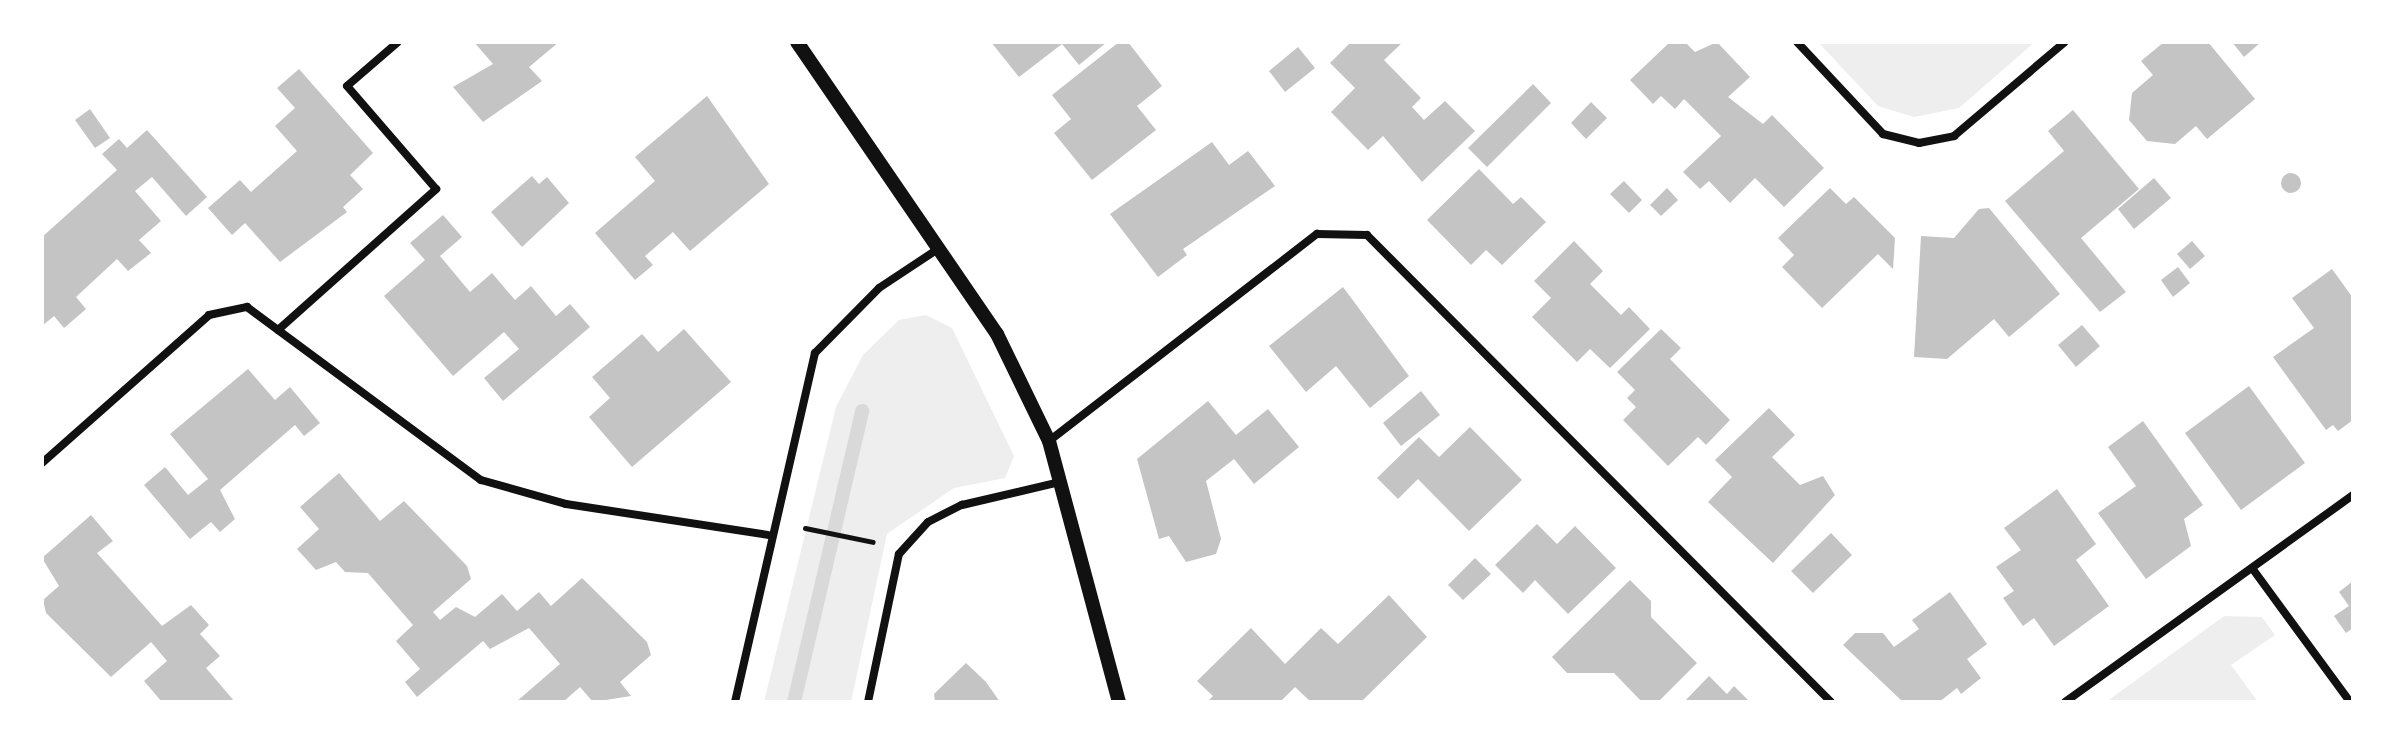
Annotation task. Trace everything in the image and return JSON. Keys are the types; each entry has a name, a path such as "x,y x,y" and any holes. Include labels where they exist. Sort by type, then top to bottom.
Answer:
{"street":[{"path":"278,330 436,189 347,86 398,42"},
{"path":"797,42 997,334 1049,441 1119,702"},
{"path":"1797,42 1883,134 1919,143 1954,136 2065,42"},
{"path":"1049,441 1317,234 1367,235 1831,702"},
{"path":"735,702 768,535 815,353 879,288 938,249"},
{"path":"42,463 209,315 247,307 481,480 566,504 768,535"},
{"path":"868,702 899,554 928,522 962,505 1060,482"},
{"path":"2065,702 2353,495"},
{"path":"2252,568 2350,702"}],"path":[{"path":"800,527 879,543"}],"shaded area":[{"path":"1818,42 2035,42 1959,108 1914,117 1878,106"},
{"path":"926,315 952,328 1014,456 1005,478 954,488 887,534 851,702 764,702 836,407 863,355 899,320"},
{"path":"2224,616 2262,617 2275,635 2231,665 2258,702 2106,702"}],"building":[{"path":"474,42 559,42 529,67 542,81 483,122 453,87 493,64"},
{"path":"991,42 1107,42 1079,65 1062,44 1019,77"},
{"path":"1119,42 1128,42 1162,86 1137,106 1156,130 1092,180 1054,133 1071,119 1052,95"},
{"path":"1351,42 1403,42 1384,60 1421,98 1412,107 1424,120 1445,101 1475,131 1422,182 1383,136 1368,150 1331,112 1355,88 1330,63"},
{"path":"1670,42 1685,42 1695,52 1717,42 1750,77 1728,97 1763,124 1772,115 1824,168 1784,207 1755,178 1730,203 1709,181 1700,189 1683,172 1721,136 1684,99 1675,109 1661,96 1653,104 1630,80"},
{"path":"2164,42 2208,42 2255,99 2207,139 2196,126 2175,144 2147,141 2129,120 2132,93 2153,75 2141,61"},
{"path":"2232,42 2261,42 2244,57"},
{"path":"1298,47 1315,68 1285,92 1269,71"},
{"path":"299,69 373,153 350,175 363,189 343,207 347,212 280,262 245,223 232,235 208,208 240,180 251,192 297,151 275,126 295,108 277,88"},
{"path":"1533,84 1551,103 1487,167 1468,148"},
{"path":"707,96 769,184 690,251 673,232 645,256 653,265 635,280 595,233 655,181 635,157"},
{"path":"1591,102 1607,118 1586,139 1571,123"},
{"path":"90,109 110,138 95,148 75,120"},
{"path":"2073,110 2139,189 2081,238 2126,292 2100,312 2005,201 2064,151 2048,131"},
{"path":"147,130 207,197 186,216 152,177 135,191 161,221 139,240 151,253 128,271 117,259 76,297 86,309 64,328 54,316 42,326 42,237 117,170 102,154 119,139 127,148"},
{"path":"1212,142 1229,165 1248,151 1275,186 1183,249 1187,255 1158,277 1110,214"},
{"path":"1479,169 1513,204 1521,197 1546,222 1502,265 1486,250 1471,265 1427,220"},
{"path":"2287,173 2295,173 2301,183 2295,193 2287,193 2281,187 2281,179"},
{"path":"532,176 539,184 547,177 569,203 522,247 491,212"},
{"path":"2154,178 2171,198 2134,229 2118,209"},
{"path":"1624,181 1642,200 1629,213 1610,194"},
{"path":"1667,188 1678,200 1661,216 1650,205"},
{"path":"1830,188 1846,204 1854,197 1895,238 1893,269 1878,254 1822,308 1782,267 1794,255 1778,238"},
{"path":"1989,208 2060,294 2009,337 1994,319 1947,359 1914,357 1921,236 1954,238 1979,209"},
{"path":"443,215 462,237 440,256 470,292 492,273 515,300 531,286 556,316 570,304 590,327 503,401 484,378 519,349 504,332 453,376 384,296 425,260 410,243"},
{"path":"1574,241 1603,271 1590,284 1621,315 1629,307 1650,329 1610,368 1590,349 1577,362 1532,317 1551,298 1534,281"},
{"path":"2192,241 2205,256 2190,269 2177,254"},
{"path":"2178,267 2190,283 2173,297 2161,280"},
{"path":"2332,269 2353,298 2353,420 2338,431 2333,425 2326,430 2273,357 2314,328 2292,298"},
{"path":"1343,287 1409,376 1370,408 1336,366 1306,392 1269,346"},
{"path":"2082,325 2100,346 2076,367 2058,345"},
{"path":"684,329 731,382 632,467 589,417 610,398 592,377 642,334 658,352"},
{"path":"1661,329 1681,348 1670,359 1730,420 1706,445 1698,437 1668,466 1623,420 1636,407 1627,398 1635,390 1617,372"},
{"path":"248,369 275,400 290,387 320,423 304,436 295,425 220,490 235,519 220,532 211,522 190,539 144,485 165,467 188,495 208,479 170,434"},
{"path":"2249,386 2305,463 2241,510 2185,433"},
{"path":"1421,391 1440,415 1401,446 1383,423"},
{"path":"1208,401 1236,435 1268,409 1299,447 1254,484 1234,459 1206,481 1221,539 1216,554 1186,562 1169,536 1159,539 1137,459"},
{"path":"1769,408 1795,435 1772,457 1800,485 1823,476 1835,495 1773,563 1708,502 1732,477 1715,460"},
{"path":"2143,421 2203,505 2184,519 2191,546 2146,579 2098,513 2136,486 2108,447"},
{"path":"1470,427 1522,480 1469,531 1418,479 1398,499 1377,478 1419,437 1439,457"},
{"path":"339,473 380,521 404,501 467,566 471,579 433,612 440,620 456,607 475,617 502,594 517,611 539,592 551,606 582,578 647,642 651,655 620,682 631,696 593,702 580,687 563,702 516,702 560,664 529,628 490,649 483,641 417,697 405,682 420,669 396,641 413,625 368,573 345,572 336,562 316,570 297,549 319,529 300,507"},
{"path":"2057,489 2096,544 2076,560 2109,606 2054,646 2034,618 2023,626 2003,598 2014,591 1996,567 2021,550 2004,528"},
{"path":"91,515 113,541 97,553 162,626 191,605 209,625 200,634 220,656 206,668 235,702 162,702 144,681 167,661 151,642 111,677 46,613 43,600 59,586 42,558"},
{"path":"1537,524 1557,544 1575,526 1616,568 1568,614 1535,580 1523,593 1495,565"},
{"path":"1831,533 1852,555 1813,593 1791,571"},
{"path":"1475,558 1491,574 1463,600 1448,585"},
{"path":"1630,580 1651,601 1651,617 1697,663 1658,702 1642,702 1614,673 1567,673 1552,657"},
{"path":"2353,581 2353,628 2346,633 2334,616 2349,606 2339,592"},
{"path":"1950,592 1987,644 1967,659 1981,678 1961,694 1957,688 1939,702 1903,702 1843,645 1855,633 1883,633 1894,647 1919,629 1912,620"},
{"path":"1389,595 1427,637 1361,702 1311,702 1295,687 1280,702 1207,702 1213,696 1197,681 1251,628 1285,664 1321,628 1338,644"},
{"path":"966,663 986,682 1000,702 935,702 934,694"},
{"path":"1709,676 1727,694 1734,686 1750,702 1684,702"}],"waterway":[{"path":"794,702 862,411"}]}
